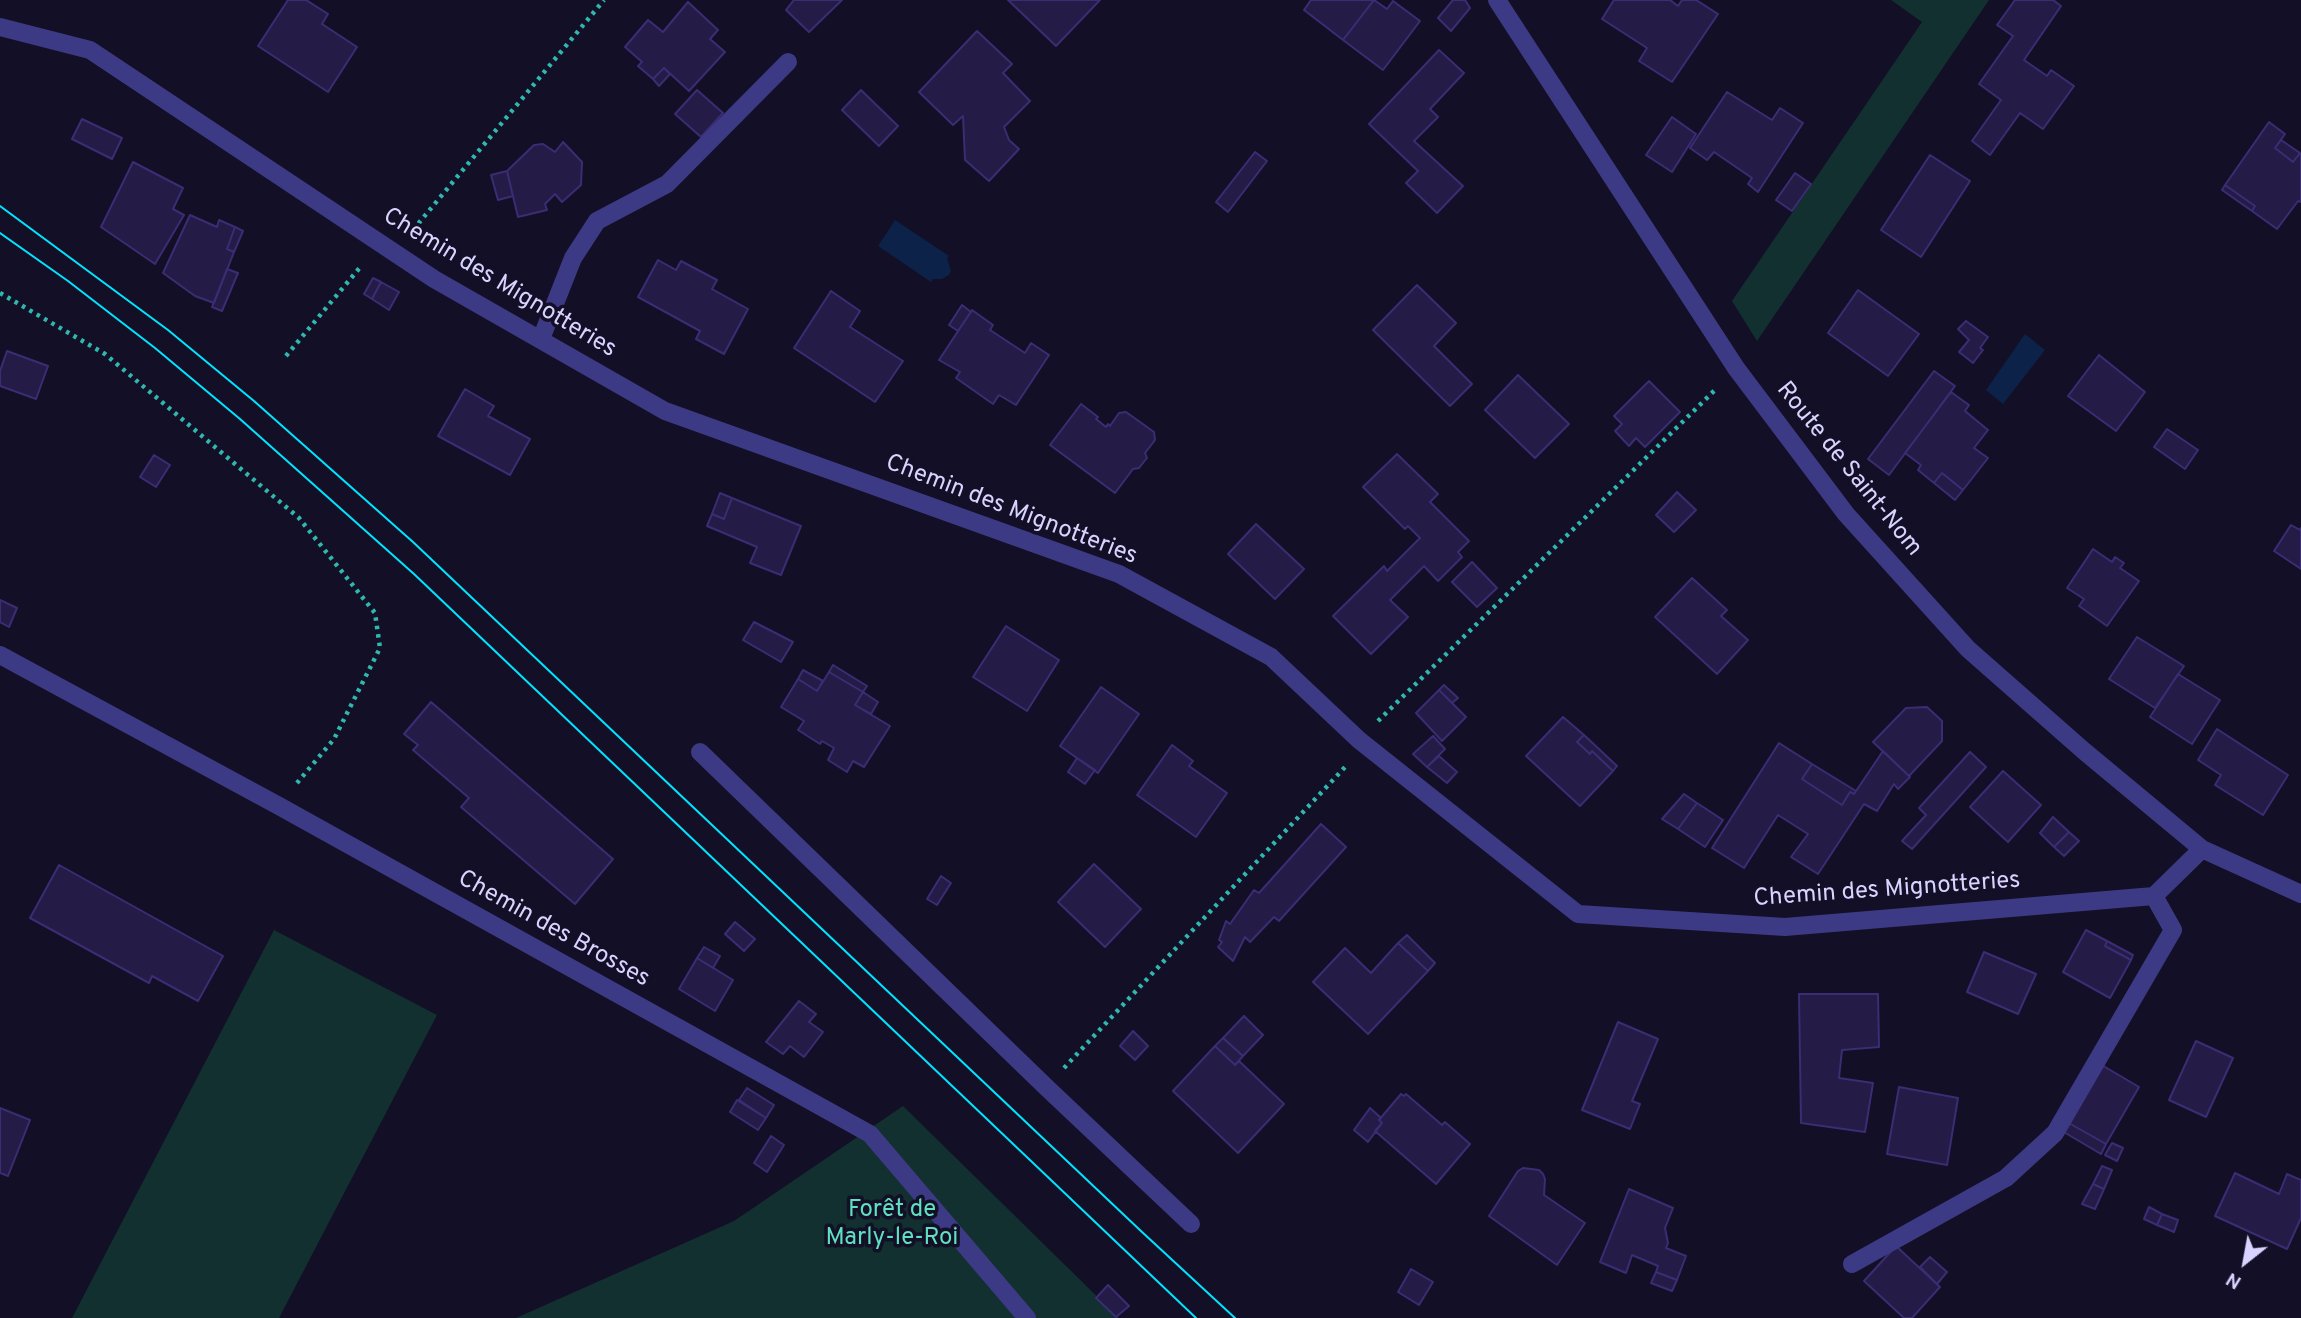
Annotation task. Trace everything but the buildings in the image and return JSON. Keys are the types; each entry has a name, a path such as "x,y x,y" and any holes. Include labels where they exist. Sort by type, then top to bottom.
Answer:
{"street":[{"name":"Route de Saint-Nom","path":"1497,0 1737,368 1846,514 1968,649 2084,751 2202,849 2297,887"},
{"name":"Chemin des Mignotteries","path":"0,27 90,50 434,279 665,411 1119,574 1271,657 1359,740 1578,914 1785,927 2154,896"},
{"path":"541,339 573,258 597,221 667,184 788,62"},
{"name":"Chemin des Brosses","path":"0,655 279,806 870,1134 1027,1318"},
{"path":"700,752 1191,1224"},
{"path":"1853,1264 2006,1178 2055,1133 2173,930 2154,896 2202,849"}],"path":[{"path":"286,356 388,247 604,0"},
{"path":"0,293 105,354 299,518 375,613 380,648 334,739 279,806"}],"green space":[{"path":"1891,0 1989,0 1757,341 1732,301 1922,22"},
{"path":"274,930 437,1015 279,1318 72,1318"},
{"name":"Forêt de Marly-le-Roi","path":"903,1106 1119,1318 516,1318 734,1221"}],"water":[{"path":"895,220 949,256 949,275 931,282 878,246"},
{"path":"2025,334 2045,350 2003,404 1986,390"}],"tram line":[{"path":"0,206 168,330 254,401 413,542 1235,1318"},
{"path":"0,233 155,348 240,419 414,574 1196,1318"}]}
